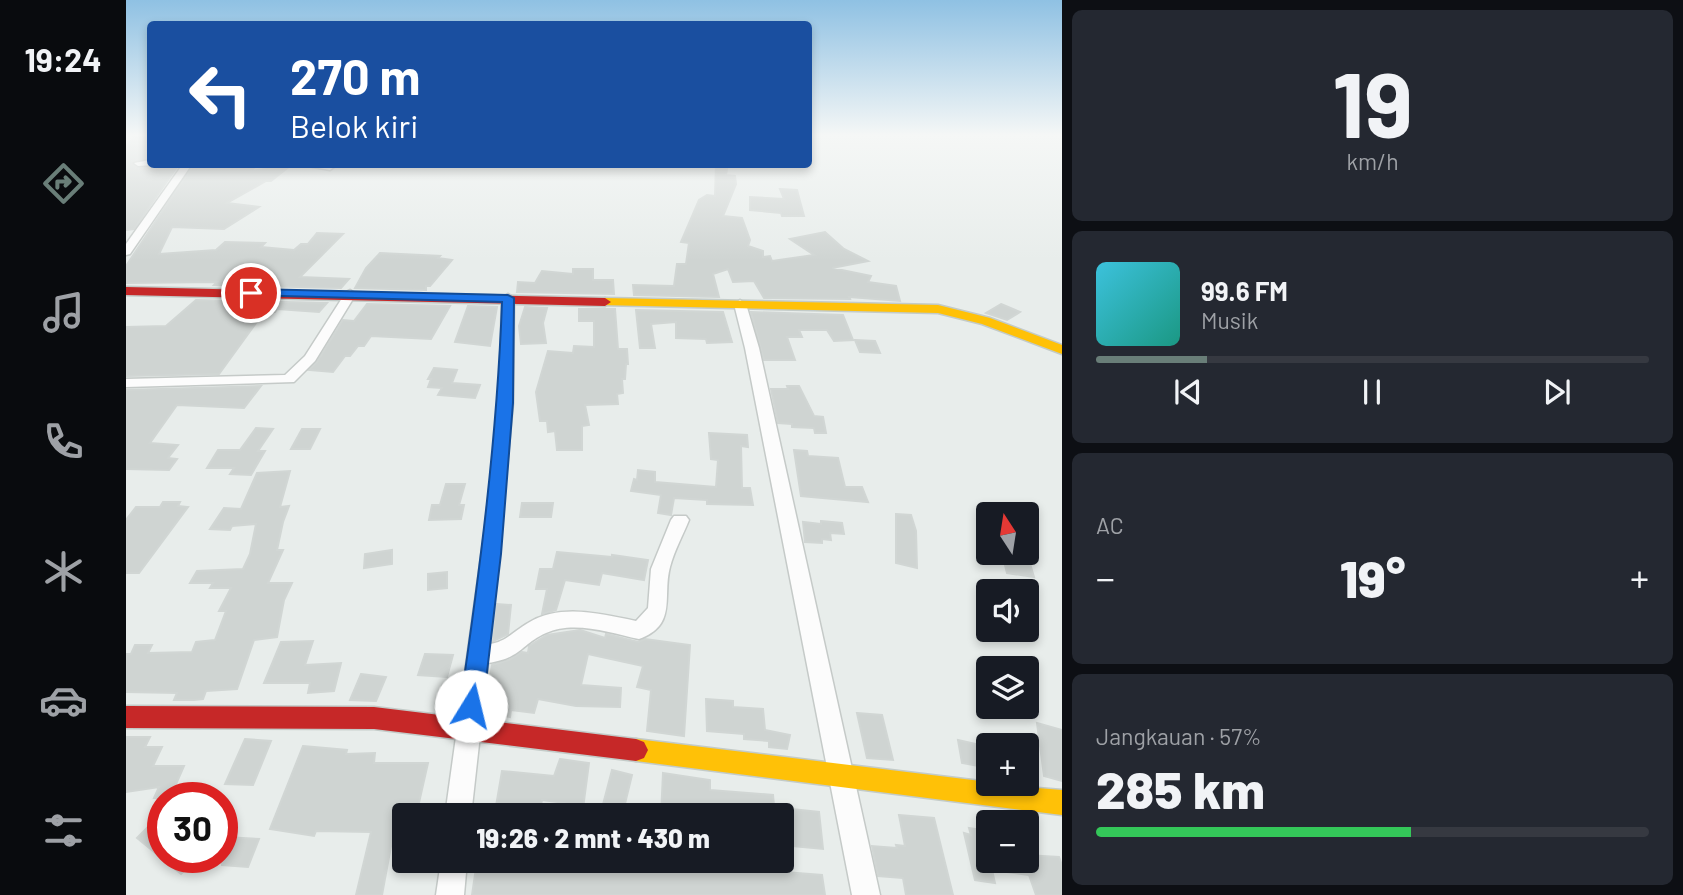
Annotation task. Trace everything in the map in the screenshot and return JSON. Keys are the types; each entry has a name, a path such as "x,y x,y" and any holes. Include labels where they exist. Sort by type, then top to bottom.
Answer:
{"street":[{"path":"126,252 180,176"},
{"path":"126,291 508,298 954,311 1062,350"},
{"path":"126,383 289,379 310,358 350,295"},
{"path":"459,803 479,655 506,403 508,298"},
{"path":"740,304 752,348 866,895"},
{"path":"479,655 505,650 525,634 553,622 590,621 639,629 649,623 658,610 660,569 680,520"},
{"path":"126,717 374,718 467,732 1062,803"},
{"path":"450,895 453,873"}],"building":[{"path":"126,176 171,176 134,229 126,230"},
{"path":"186,176 278,176 227,203 259,207 224,229 172,227 159,254 216,250 225,242 265,243 261,247 294,250 301,244 308,244 317,233 343,234 300,277 349,279 341,288 214,285 217,282 126,283 126,266"},
{"path":"716,176 735,176 736,184 723,216 742,218 750,240 748,246 763,251 763,257 770,256 772,261 814,255 790,239 825,232 844,249 868,261 832,268 871,276 868,282 896,286 900,301 849,297 850,299 764,298 754,281 733,282 728,269 713,274 719,297 634,295 633,285 674,286 677,264 686,264 689,243 681,242 699,200 707,195 715,196"},
{"path":"780,189 797,190 804,216 782,216 781,213 750,210 750,197 784,199"},
{"path":"380,253 440,256 438,258 452,260 430,286 426,286 426,290 355,288 366,268"},
{"path":"573,269 593,269 593,280 613,280 614,294 517,292 518,282 535,283 542,271 573,274"},
{"path":"196,300 327,303 319,312 277,309 275,312 264,312 219,374 126,376 126,327 166,326"},
{"path":"367,304 450,306 431,339 371,336 364,346 358,346 350,356 345,356 333,372 309,370 317,362 343,320 354,321"},
{"path":"1001,304 1020,312 1007,320 986,313"},
{"path":"468,306 497,307 490,346 455,342"},
{"path":"525,307 547,308 543,323 546,343 521,344 519,326"},
{"path":"579,309 615,309 618,349 627,349 628,364 625,379 622,379 623,393 617,394 618,404 585,405 589,425 582,426 582,450 557,450 555,431 548,432 547,421 540,421 536,392 548,351 573,353 574,346 594,347 594,321 579,321"},
{"path":"636,310 723,312 732,342 707,343 706,339 676,338 676,322 651,324 655,348 640,348"},
{"path":"751,312 843,315 853,340 834,341 827,330 799,330 802,337 787,337 795,360 764,360"},
{"path":"855,340 875,341 880,353 860,352"},
{"path":"434,368 457,370 452,383 480,385 475,398 438,395 442,388 428,387 431,379 428,379"},
{"path":"261,386 244,408 177,405 150,443 178,445 168,458 177,459 169,470 126,469 126,390"},
{"path":"787,386 799,386 814,416 823,417 826,433 815,433 814,428 778,423 771,389 788,389"},
{"path":"256,428 273,429 258,451 265,451 251,475 230,474 234,468 207,468 218,450 240,450"},
{"path":"302,429 320,429 310,449 291,449"},
{"path":"709,433 747,435 748,447 741,446 742,488 750,488 753,505 707,504 707,500 674,498 671,515 658,513 661,495 631,491 634,479 637,480 638,470 655,472 655,482 716,487 718,460 711,459"},
{"path":"794,450 807,451 808,456 838,458 845,487 862,487 868,502 801,496"},
{"path":"290,471 280,507 289,506 277,550 283,550 268,583 292,583 284,600 277,637 254,640 237,689 206,691 203,699 194,700 174,700 177,693 126,692 126,654 131,654 135,645 152,645 148,653 192,652 196,642 215,640 226,611 219,611 231,588 210,588 213,583 190,583 197,571 243,569 250,554 256,524 232,526 230,530 210,529 224,508 241,509 257,473"},
{"path":"446,484 465,484 459,505 464,505 461,519 429,520 432,505 440,505"},
{"path":"163,502 180,502 178,506 188,507 139,573 126,573 126,520 136,507 160,507"},
{"path":"522,503 553,503 551,517 520,517"},
{"path":"896,514 911,515 916,531 917,568 896,563"},
{"path":"821,521 842,523 844,534 830,533 831,540 822,539 822,543 805,542 803,522 821,524"},
{"path":"392,550 392,564 364,568 365,554"},
{"path":"557,552 648,560 644,580 602,573 599,585 565,580 556,610 542,614 547,589 536,589 540,569 553,569"},
{"path":"1005,565 1030,565 1034,577 1007,573"},
{"path":"447,572 447,588 428,590 428,574"},
{"path":"496,604 511,605 508,634 493,641"},
{"path":"580,630 605,638 606,634 638,642 645,639 690,645 684,736 647,731 651,690 637,687 643,666 588,654 581,685 621,688 620,707 576,706 538,699 534,713 511,710 510,717 497,715 499,701 486,701 492,665 509,660 522,652 528,653 529,646 547,635"},
{"path":"313,641 305,665 341,663 334,691 308,693 310,683 264,683 281,642"},
{"path":"425,654 453,655 447,677 418,675"},
{"path":"361,674 386,677 376,701 350,700"},
{"path":"706,699 733,701 733,707 763,709 765,730 790,735 787,749 769,747 769,741 744,739 744,734 707,731"},
{"path":"857,713 882,715 893,760 867,758"},
{"path":"1037,723 1062,730 1062,781 1044,776"},
{"path":"126,737 150,737 145,747 162,747 153,766 184,766 177,782 147,782 147,789 126,792"},
{"path":"245,739 271,741 253,785 226,782"},
{"path":"958,740 976,744 976,766 962,763"},
{"path":"303,746 347,750 346,754 375,753 374,763 428,763 419,803 392,803 392,841 382,895 356,895 371,832 316,831 314,836 270,829"},
{"path":"560,759 589,763 584,803 542,800 541,803 497,803 502,771 554,776"},
{"path":"612,770 632,775 625,803 603,803"},
{"path":"663,773 710,780 710,790 773,795 774,803 662,803"},
{"path":"794,809 819,812 823,849 794,846"},
{"path":"899,815 934,818 953,895 906,895 903,878 878,876 872,846 905,846"},
{"path":"147,828 147,846 137,838"},
{"path":"969,828 976,829 976,873 993,873 995,883 975,880 964,833 971,835"},
{"path":"238,838 259,839 248,867 238,866"},
{"path":"1039,856 1059,857 1062,865 1062,895 1036,895 1029,875 1014,873 1039,873"},
{"path":"475,873 794,873 822,875 825,895 472,895"}],"traffic: slow":[{"path":"605,302 938,309 986,321 1062,350"},
{"path":"636,750 1062,803"}],"traffic: jam":[{"path":"126,291 605,302"},
{"path":"126,717 374,718 636,750"}],"route":[{"path":"251,293 508,298 506,403 491,554 471,706"}]}
